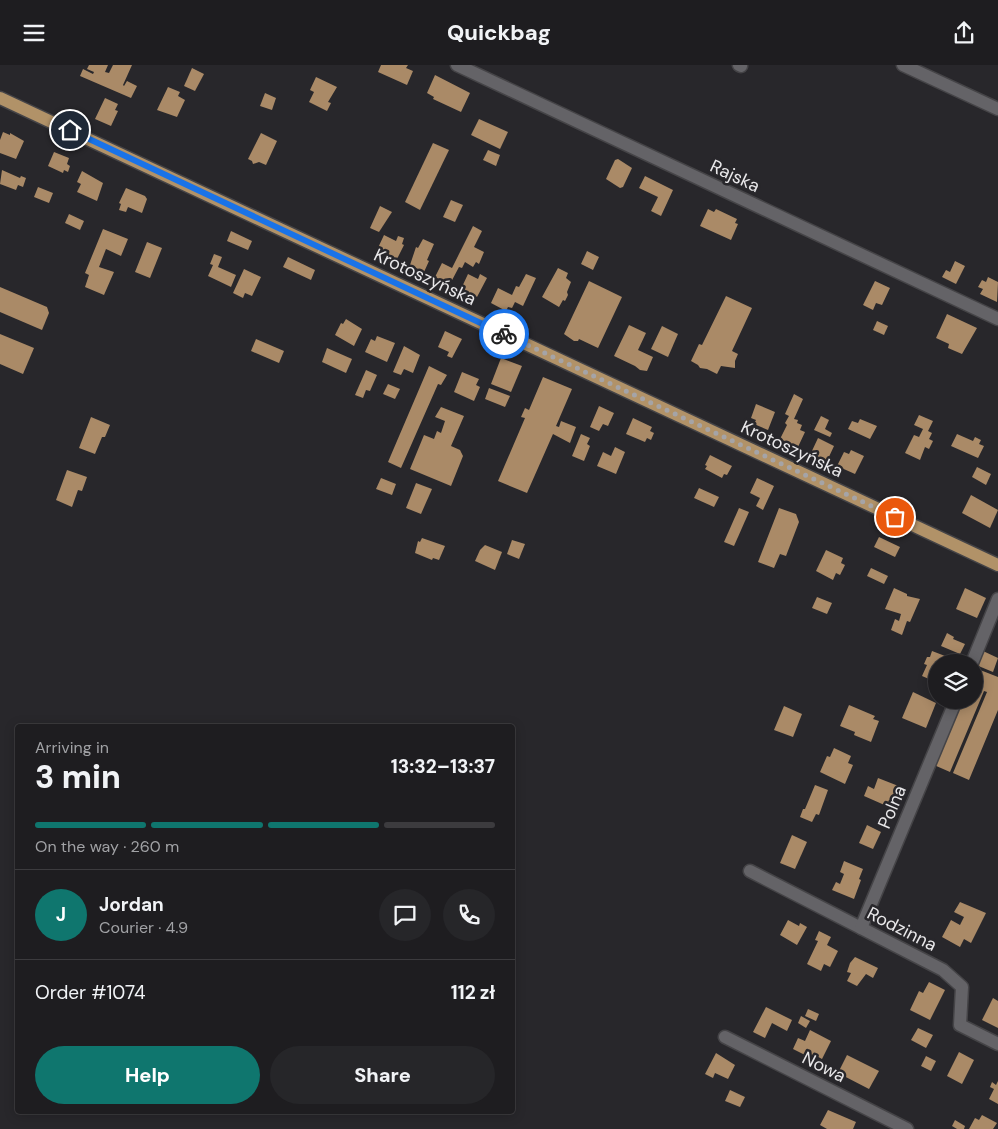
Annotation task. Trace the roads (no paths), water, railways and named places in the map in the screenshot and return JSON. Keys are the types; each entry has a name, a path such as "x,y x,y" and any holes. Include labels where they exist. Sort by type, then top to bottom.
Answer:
{"main road":[{"name":"Krotoszyńska","path":"0,98 998,565"}],"street":[{"name":"Rajska","path":"457,65 998,319"},
{"path":"903,65 998,109"},
{"path":"976,654 998,599"},
{"name":"Polna","path":"861,928 952,709"},
{"name":"Rodzinna","path":"750,871 943,970 962,987 960,1025 998,1044"},
{"name":"Nowa","path":"725,1037 907,1129"}]}
